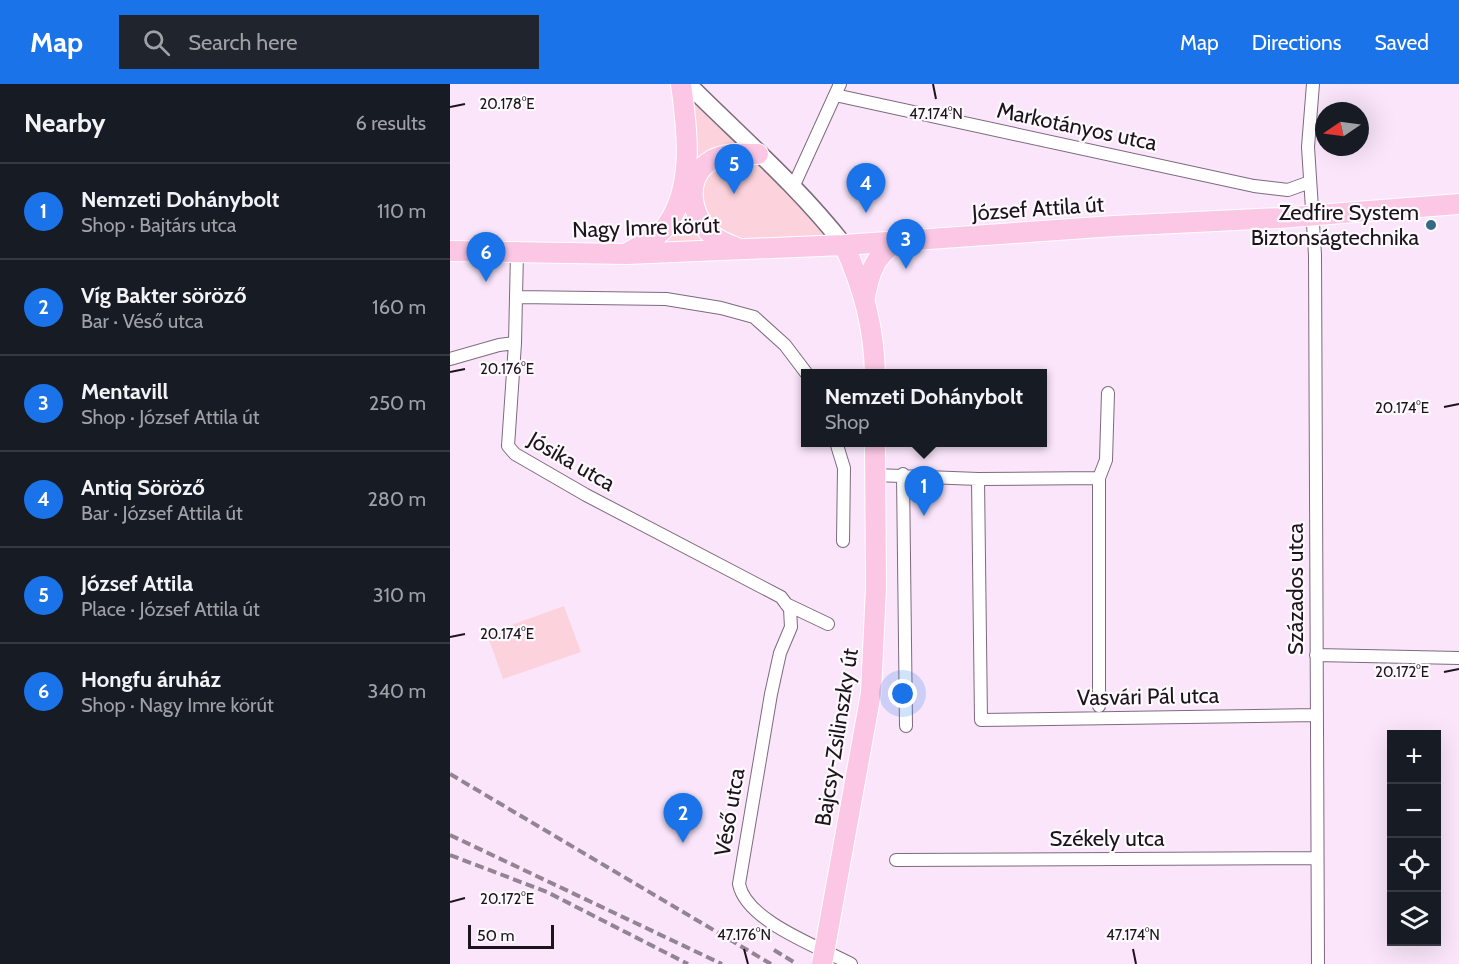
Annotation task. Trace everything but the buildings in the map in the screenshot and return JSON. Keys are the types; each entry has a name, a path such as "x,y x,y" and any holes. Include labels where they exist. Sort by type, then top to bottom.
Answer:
{"main road":[{"path":"627,254 667,226 680,197 687,165 681,84"},
{"path":"736,248 715,238 702,221 693,204 694,181 703,167 713,159 727,154 758,154"},
{"name":"József Attila út","path":"844,245 1459,204"},
{"path":"865,297 869,275 875,261 886,248 896,243"},
{"path":"844,245 865,297 874,348 875,369"},
{"name":"Nagy Imre körút","path":"450,251 627,254 844,245"},
{"name":"Bajcsy-Zsilinszky út","path":"822,964 872,693 876,587 875,447"}],"street":[{"path":"688,84 758,154 794,185 844,245"},
{"name":"Százados utca","path":"1313,84 1309,135 1311,215 1315,255 1318,964"},
{"path":"794,185 837,89"},
{"name":"Markotányos utca","path":"837,89 1254,186 1288,190 1310,182"},
{"name":"Jósika utca","path":"517,252 518,297 508,446 515,454 586,495 781,597 788,607 828,624"},
{"path":"518,297 666,299 721,308 754,317 785,345 803,369"},
{"path":"450,359 499,345 515,343"},
{"path":"1099,706 1099,478 1106,460 1108,393"},
{"path":"838,447 844,468 843,541"},
{"path":"875,475 903,474 978,479 1099,478"},
{"path":"903,474 906,726"},
{"name":"Vasvári Pál utca","path":"978,479 981,720 1316,715"},
{"name":"Véső utca","path":"788,607 791,627 780,653 771,694 739,884 746,902 761,916 850,964"},
{"path":"1316,655 1459,658"},
{"name":"Székely utca","path":"896,860 1317,858"}],"shaded area":[{"path":"681,84 844,245 627,254 653,238 679,197"},
{"path":"564,606 581,652 503,679 487,634"}],"railway":[{"path":"450,774 771,964"},
{"path":"450,835 722,964"},
{"path":"450,855 547,892 688,964"},
{"path":"774,950 797,964"}],"place":[{"name":"József Attila","path":"734,194"},
{"name":"Antiq Söröző","path":"866,213"},
{"name":"Zedfire System Biztonságtechnika","path":"1431,225"},
{"name":"Mentavill","path":"906,269"},
{"name":"Hongfu áruház","path":"486,282"},
{"name":"Nemzeti Dohánybolt","path":"924,516"},
{"name":"Víg Bakter söröző","path":"683,843"}]}
